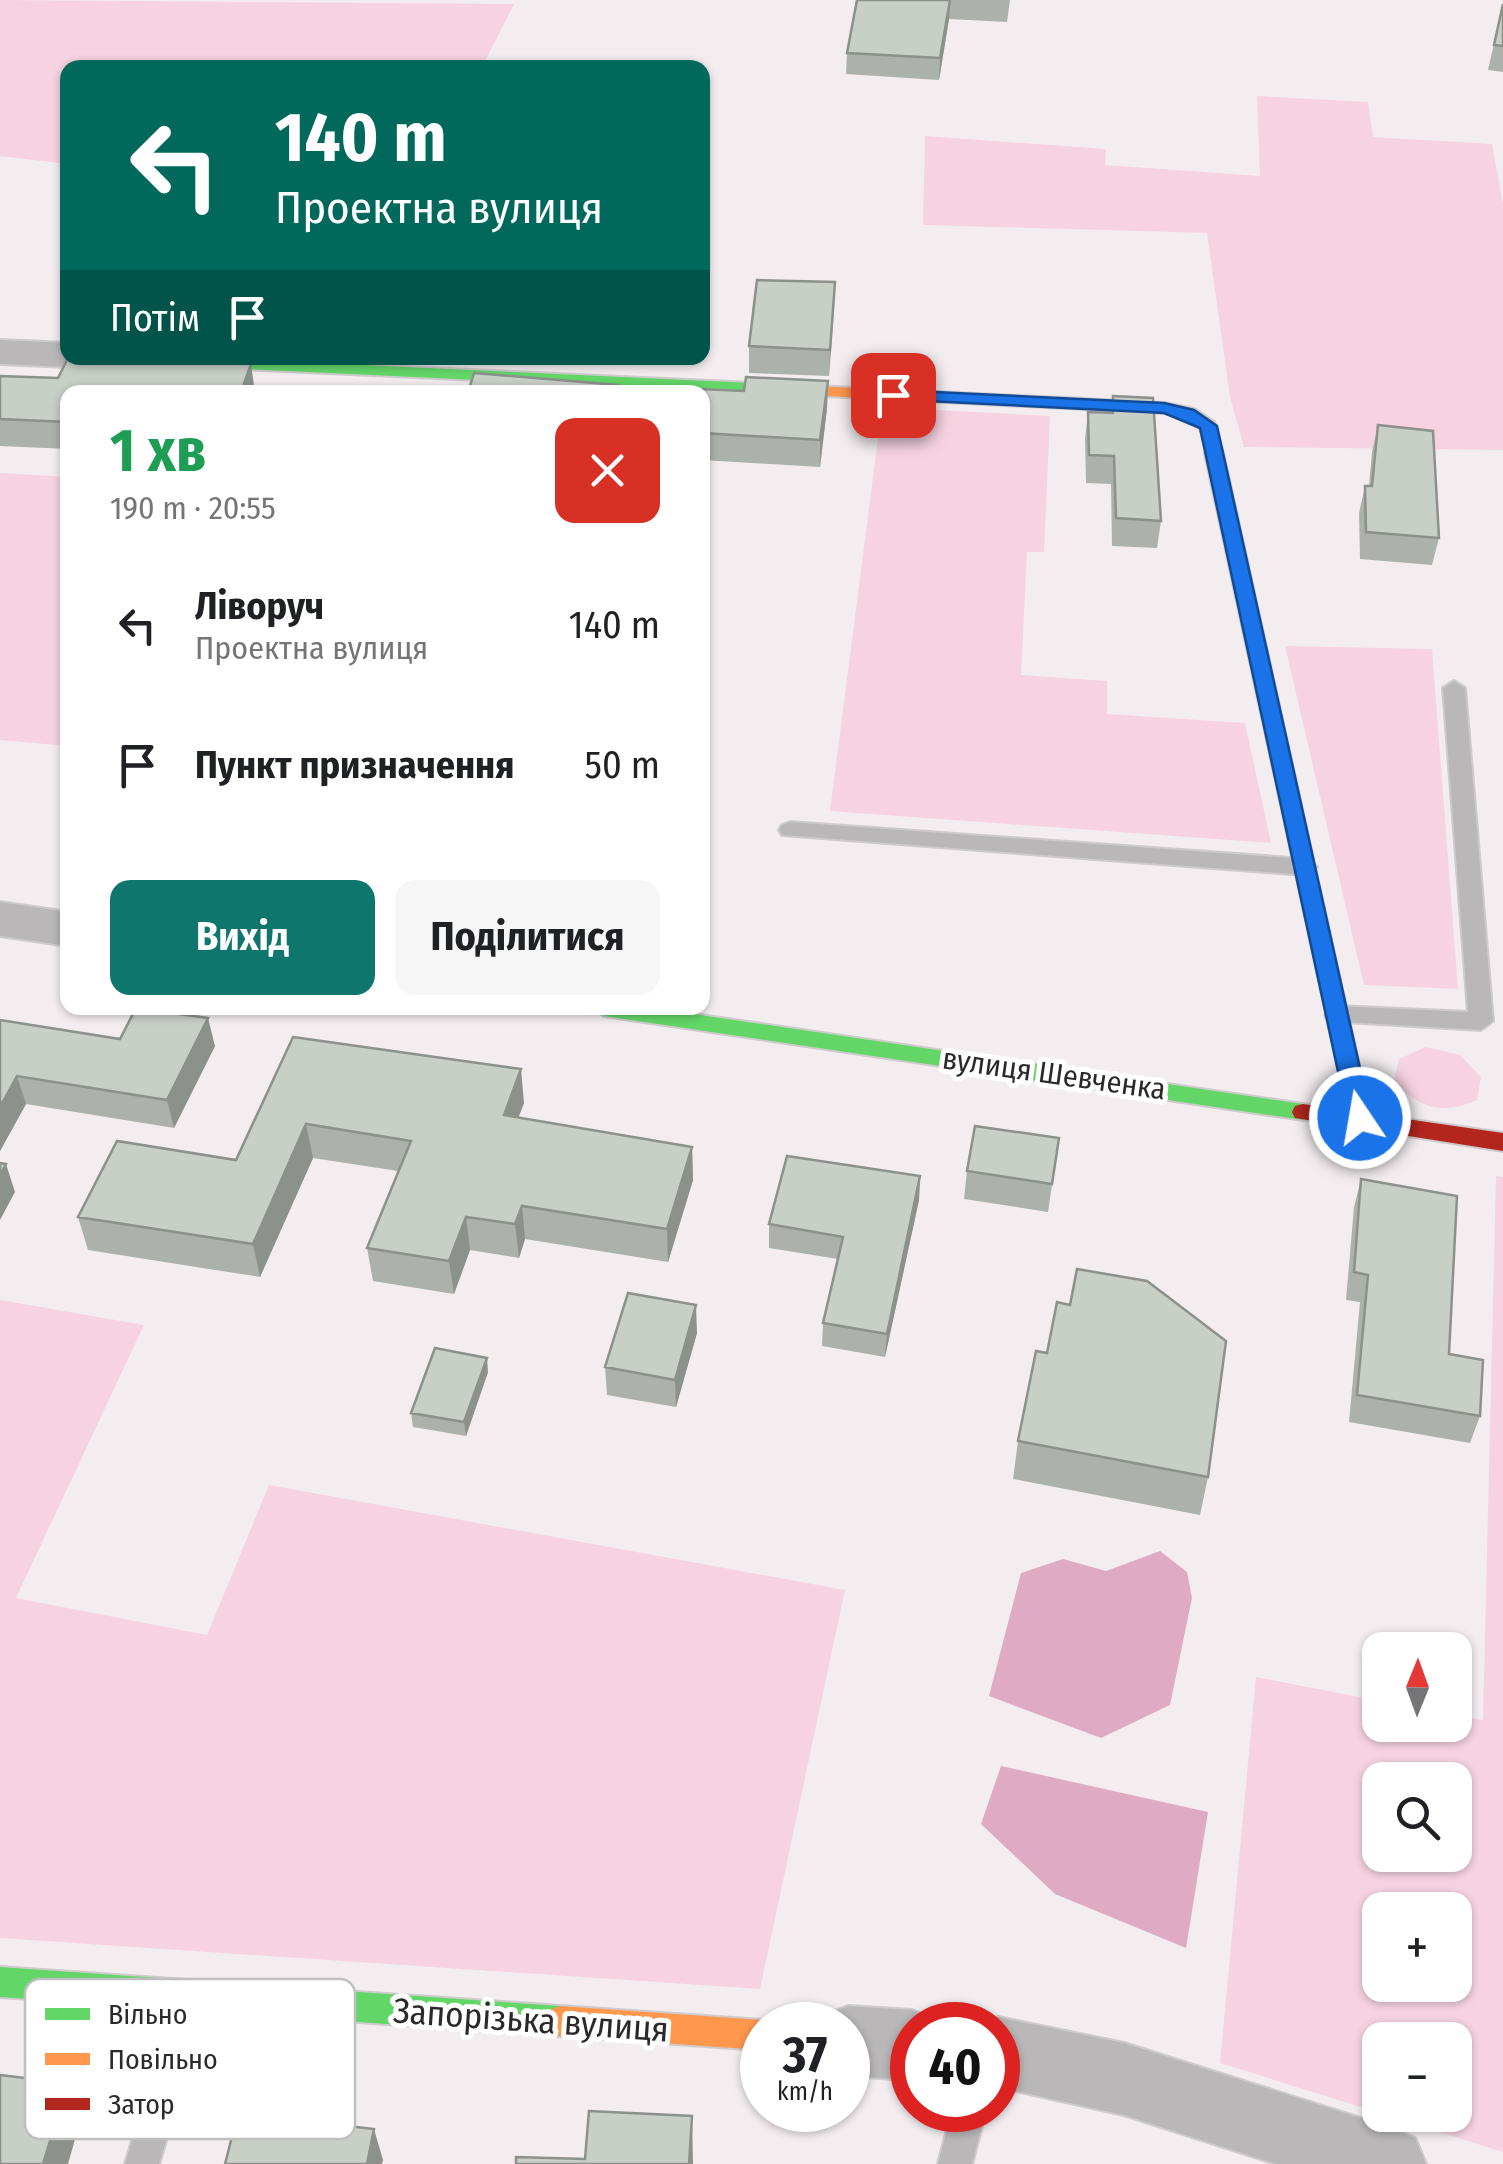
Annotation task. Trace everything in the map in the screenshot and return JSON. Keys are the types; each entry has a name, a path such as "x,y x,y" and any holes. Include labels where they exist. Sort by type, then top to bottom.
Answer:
{"street":[{"path":"0,352 60,355"},
{"path":"263,365 682,385"},
{"path":"710,386 1164,408 1188,413 1208,426 1360,1118"},
{"path":"0,919 60,928"},
{"name":"вулиця Шевченка","path":"652,1015 1503,1142"},
{"name":"Запорізька вулиця","path":"0,1982 25,1984"},
{"name":"Запорізька вулиця","path":"355,2008 740,2034"},
{"path":"1020,2057 1124,2079 1368,2161"}],"lane":[{"path":"1338,1015 1482,1021 1454,688"},
{"path":"790,830 1305,868"},
{"path":"955,2164 963,2132"},
{"path":"142,2164 149,2139"}],"shaded area":[{"path":"0,0 514,4 486,60 60,60 60,163 0,156"},
{"path":"1257,96 1368,102 1373,137 1492,144 1503,204 1503,450 1244,447 1230,397 1207,233 923,225 925,136 1106,149 1105,165 1260,176"},
{"path":"882,407 1050,416 1044,552 1027,552 1021,675 1107,681 1107,714 1245,723 1271,843 830,811"},
{"path":"0,473 60,477 60,745 0,740"},
{"path":"1285,646 1432,649 1458,989 1364,985"},
{"path":"1426,1047 1460,1055 1481,1077 1477,1100 1453,1107 1432,1107 1394,1082 1399,1059"},
{"path":"1496,1176 1503,1177 1503,2152 1440,2132 1472,2132 1472,2022 1362,2022 1362,2107 1220,2063 1256,1677 1362,1698 1362,1742 1472,1742 1472,1718 1483,1720"},
{"path":"0,1300 144,1325 16,1598 207,1635 269,1485 845,1590 760,1989 0,1938"},
{"path":"1160,1551 1187,1572 1192,1598 1170,1705 1101,1738 989,1696 1021,1573 1063,1559 1106,1571"},
{"path":"1001,1766 1208,1812 1186,1948 1055,1894 981,1824"}],"building":[{"path":"857,0 950,0 940,58 847,53"},
{"path":"1503,4 1503,46 1494,45"},
{"path":"757,280 835,282 830,350 749,346"},
{"path":"64,365 251,365 244,385 60,385 60,422 0,419 0,376 58,378"},
{"path":"474,373 618,385 470,385"},
{"path":"746,377 828,381 820,440 710,433 710,389 744,391"},
{"path":"1113,396 1153,398 1161,521 1116,518 1114,456 1089,455 1088,412 1113,413"},
{"path":"1378,425 1433,431 1439,538 1366,532 1365,486 1372,486"},
{"path":"132,1015 208,1018 167,1100 17,1076 0,1107 0,1020 120,1039"},
{"path":"293,1037 521,1069 504,1115 692,1147 667,1229 522,1206 515,1224 466,1217 449,1261 367,1248 411,1141 306,1124 253,1244 78,1217 117,1141 236,1160"},
{"path":"975,1126 1059,1138 1052,1184 967,1171"},
{"path":"787,1156 920,1176 887,1334 823,1323 843,1237 769,1224"},
{"path":"1361,1179 1457,1196 1449,1354 1483,1360 1480,1416 1357,1395 1368,1275 1354,1272"},
{"path":"1077,1269 1147,1281 1226,1341 1208,1477 1018,1441 1036,1351 1047,1353 1057,1302 1070,1305"},
{"path":"628,1293 696,1305 675,1380 605,1367"},
{"path":"435,1348 487,1358 464,1422 411,1413"},
{"path":"0,2075 25,2078 25,2139 50,2139 43,2164 0,2164"},
{"path":"589,2111 692,2116 689,2164 516,2164 516,2157 585,2159"},
{"path":"355,2127 374,2129 367,2164 225,2164 231,2139 355,2139"}],"traffic: fast":[{"path":"265,365 689,385"},
{"path":"710,386 774,389"},
{"path":"651,1015 1303,1112"},
{"path":"0,1982 25,1984"},
{"path":"355,2007 560,2021"}],"traffic: slow":[{"path":"774,389 1164,408 1188,413 1208,426 1214,453"},
{"path":"1303,860 1360,1118"},
{"path":"560,2021 740,2033"}],"traffic: jam":[{"path":"1214,453 1303,860"},
{"path":"1303,1112 1503,1142"}],"route":[{"path":"893,395 1164,408 1188,413 1208,426 1360,1118"}]}
